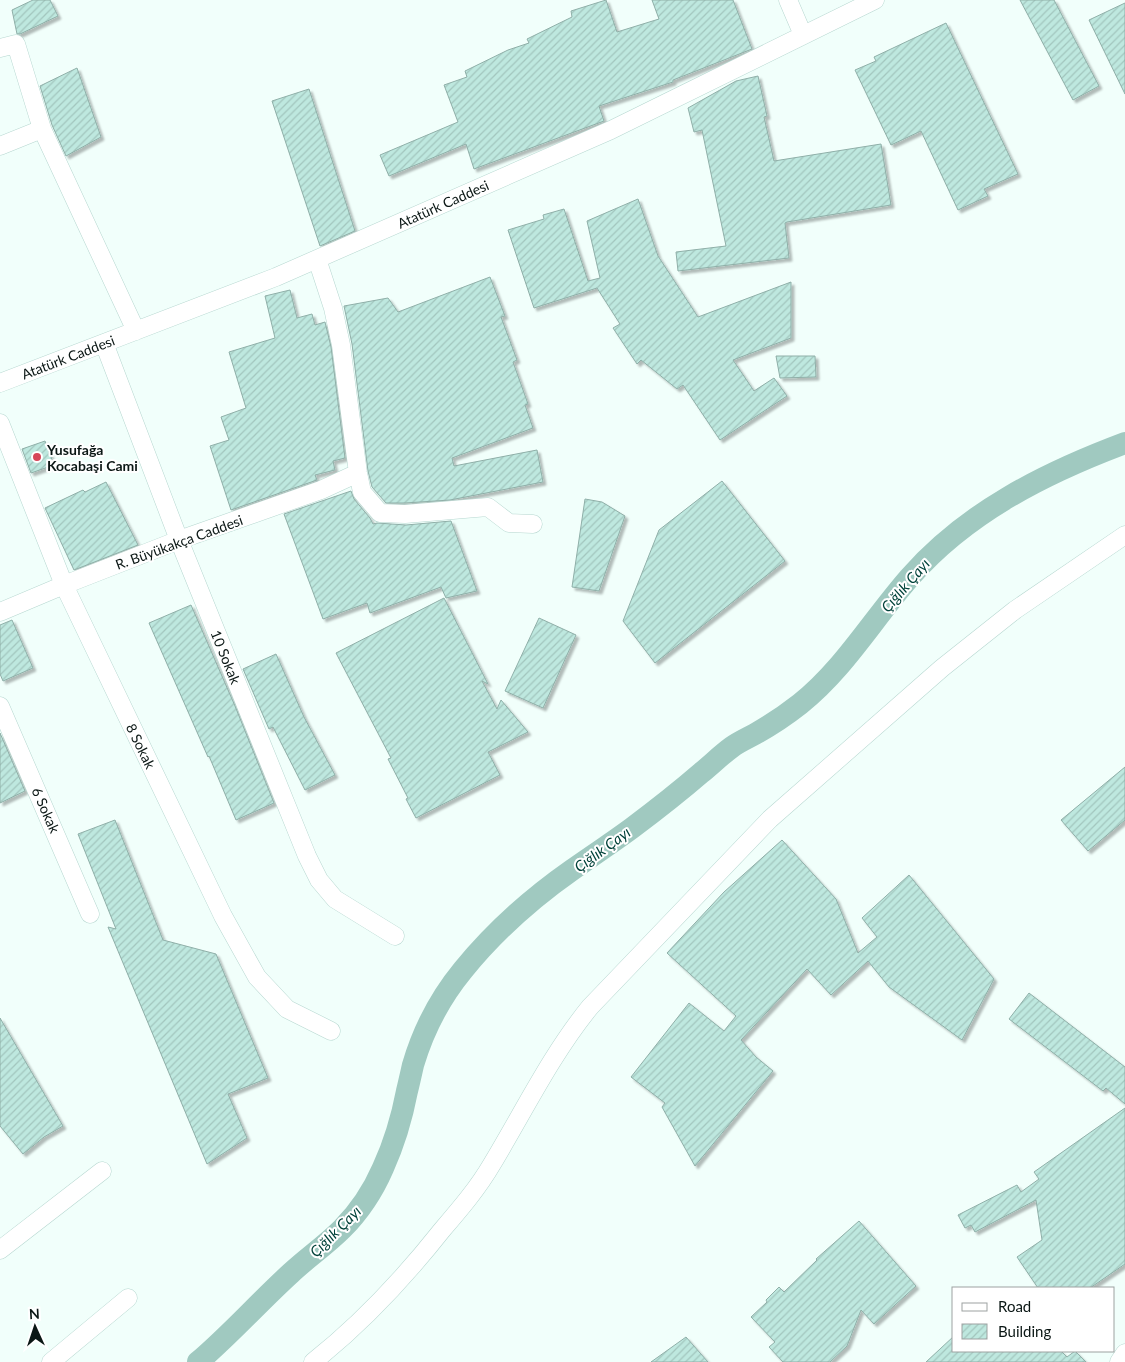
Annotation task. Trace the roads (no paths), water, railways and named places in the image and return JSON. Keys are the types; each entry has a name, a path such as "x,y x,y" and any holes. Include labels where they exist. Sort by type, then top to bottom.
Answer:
{"street":[{"path":"788,0 803,35"},
{"name":"Atatürk Caddesi","path":"0,383 276,277 611,130 875,0"},
{"path":"0,48 16,44 42,129 136,331"},
{"path":"0,146 42,129"},
{"path":"317,259 333,308 341,345 362,492 380,513 405,514 488,507 508,523 532,524"},
{"name":"10 Sokak","path":"104,343 179,540 307,856 319,880 335,899 395,936"},
{"name":"8 Sokak","path":"0,423 64,584 244,957 257,977 287,1009 331,1032"},
{"name":"R. Büyükakça Caddesi","path":"0,612 64,584 179,540 321,490 358,473"},
{"path":"312,1362 352,1329 413,1266 469,1198 492,1166 565,1038 590,1006 770,819 942,668 1008,615 1125,535"},
{"name":"6 Sokak","path":"0,706 90,914"},
{"path":"0,1250 102,1172"},
{"path":"51,1362 128,1298"},
{"path":"1119,1362 1125,1353"}],"waterway":[{"name":"Çığlık Çayı","path":"198,1362 291,1273 330,1241 354,1216 365,1201 379,1177 391,1150 413,1065 433,1015 463,970 514,916 542,892 650,814 732,747 773,723 800,704 844,660 910,577 956,533 982,514 1037,481 1125,443"}],"place":[{"name":"Yusufağa Kocabaşi Cami","path":"37,457"}]}
